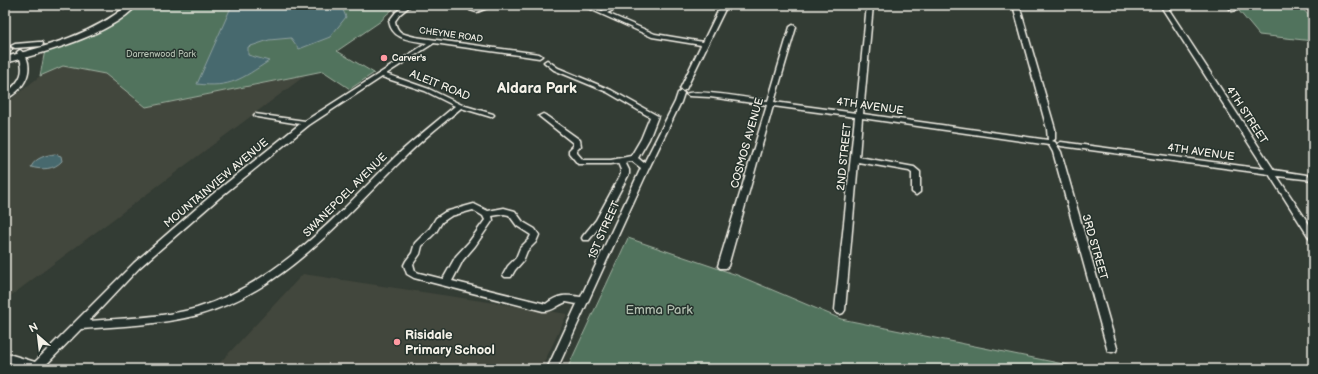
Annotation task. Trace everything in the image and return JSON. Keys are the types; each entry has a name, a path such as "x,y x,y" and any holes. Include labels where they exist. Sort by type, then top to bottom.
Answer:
{"main road":[{"path":"14,53 49,43 95,25 132,5"},
{"path":"5,60 14,53 92,30 118,16 132,5"},
{"path":"1309,5 1313,9"}],"street":[{"name":"CHEYNE ROAD","path":"408,5 394,18 393,28 398,34 407,38 539,56"},
{"path":"471,5 472,9 477,10 484,8 482,5"},
{"path":"584,5 658,38 705,44"},
{"path":"602,13 621,5"},
{"path":"685,93 688,82 724,5"},
{"name":"2ND STREET","path":"840,310 870,5"},
{"name":"3RD STREET","path":"1016,5 1112,348"},
{"name":"4TH STREET","path":"1163,5 1313,237"},
{"name":"COSMOS AVENUE","path":"723,266 793,27"},
{"name":"MOUNTAINVIEW AVENUE","path":"36,368 137,265 179,227 306,123 432,42"},
{"path":"5,97 20,84 26,75 27,69 14,53"},
{"path":"543,116 577,142 577,146 573,153 579,160 589,163 621,161 634,158 645,139 654,116 609,91 553,67 547,62"},
{"name":"ALEIT ROAD","path":"381,75 427,90 460,106 491,115"},
{"name":"4TH AVENUE","path":"685,93 710,95 1313,178"},
{"name":"1ST STREET","path":"552,369 645,168 685,93"},
{"name":"SWANEPOEL AVENUE","path":"78,325 141,321 182,315 210,307 251,289 306,250 328,231 399,158 460,106"},
{"path":"257,115 306,123"},
{"path":"634,158 645,168"},
{"path":"855,159 911,168 916,172 916,192"},
{"path":"586,238 600,221 625,174 621,161"},
{"path":"508,275 511,268 520,259 523,250 533,240 535,234 520,224 512,213 504,212 488,214 474,207 448,214 439,220 433,230 418,245 416,254 409,263 412,274 543,307 548,308 565,298 584,301"},
{"path":"446,283 459,258 486,226 489,220 488,214"},
{"path":"5,357 36,368"}],"shaded area":[{"path":"63,66 105,74 146,107 306,75 5,300 5,104 40,76"},
{"name":"Risidale Primary School","path":"303,274 567,314 541,369 214,369"}],"green space":[{"name":"Darrenwood Park","path":"137,5 398,5 381,21 337,51 374,73 350,89 323,71 146,107 105,74 63,66 40,76 45,50 77,39"},
{"path":"1234,5 1299,5 1313,20 1313,41 1259,35"},
{"name":"Emma Park","path":"628,238 737,275 841,319 1088,369 567,369"}],"water":[{"path":"232,5 341,5 346,17 330,37 299,49 291,38 269,40 248,47 248,55 269,61 251,73 235,81 219,85 197,84"},
{"path":"55,154 61,156 62,161 59,164 51,168 43,169 31,167 38,159"}],"place":[{"name":"Carver's","path":"384,58"},
{"name":"Risidale Primary School","path":"397,342"}],"district":[{"name":"Aldara Park","path":"537,88"}]}
